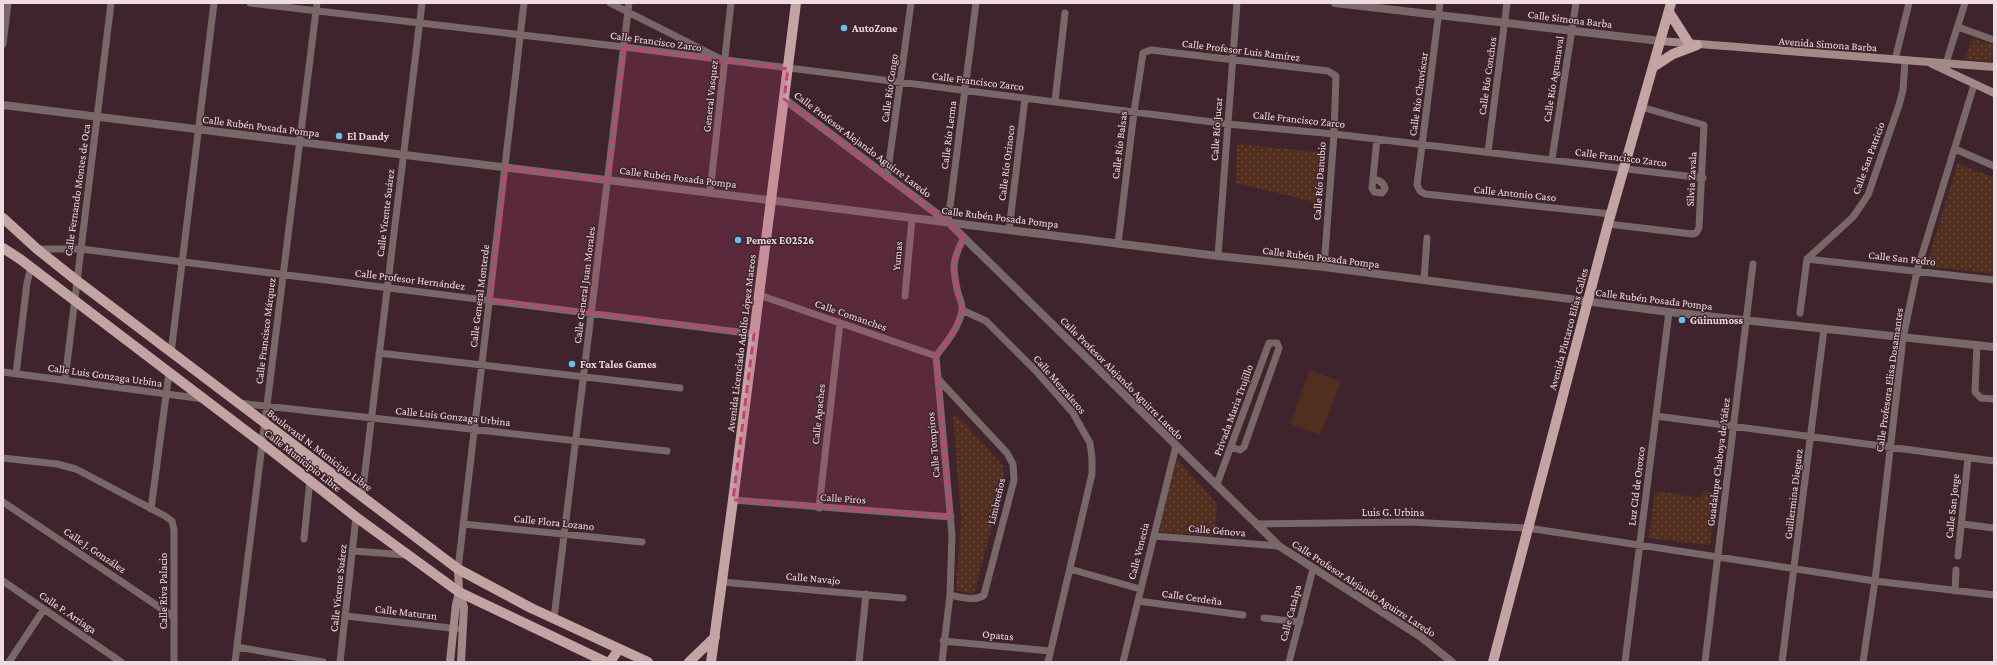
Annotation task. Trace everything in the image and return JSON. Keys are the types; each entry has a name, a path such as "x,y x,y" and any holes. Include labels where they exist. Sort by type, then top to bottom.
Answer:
{"main road":[{"name":"Avenida Licenciado Adolfo López Mateos","path":"711,662 796,3"},
{"name":"Avenida Plutarco Elías Calles","path":"1493,662 1610,219 1670,7"},
{"path":"1653,67 1673,54 1694,45 1670,7"},
{"name":"Avenida Simona Barba","path":"1660,41 1694,45 1994,67"},
{"path":"1930,62 1974,85 1994,93"},
{"name":"Boulevard N. Municipio Libre","path":"3,218 37,249 76,280 458,569 554,618 648,662"},
{"name":"Calle Municipio Libre","path":"3,248 31,267 262,443 356,517 459,592 606,662"},
{"name":"Calle General Monterde","path":"450,662 453,629 459,592 458,569"},
{"name":"Calle General Monterde","path":"459,592 464,607 462,662"},
{"path":"689,662 702,652 715,637"},
{"path":"610,662 619,649"}],"street":[{"path":"3,44 8,3"},
{"name":"Calle Fernando Montes de Oca","path":"65,380 111,3"},
{"path":"171,353 214,3"},
{"name":"Calle Francisco Zarco","path":"250,3 624,47 1228,124 1422,144 1703,178"},
{"name":"Calle Francisco Márquez","path":"235,662 317,3"},
{"name":"Calle Vicente Suárez","path":"362,496 422,3"},
{"name":"Calle General Monterde","path":"458,569 524,3"},
{"path":"610,3 725,61"},
{"name":"Calle General Juan Morales","path":"554,618 629,3"},
{"name":"General Vasquez","path":"710,192 731,3"},
{"name":"Calle Río Congo","path":"887,177 911,3"},
{"name":"Calle Río Lerma","path":"948,222 976,3"},
{"name":"Calle Río Jucar","path":"1218,256 1237,3"},
{"name":"Calle Simona Barba","path":"1335,3 1660,41"},
{"name":"Calle Río Chuvíscar","path":"1418,189 1422,144 1440,15 1440,3"},
{"name":"Calle Río Conchos","path":"1488,152 1506,23 1507,3"},
{"name":"Calle Río Aguanaval","path":"1552,159 1576,3"},
{"path":"1895,60 1909,3"},
{"path":"1946,64 1965,3"},
{"path":"1054,101 1065,13"},
{"path":"1958,27 1994,40"},
{"name":"Calle Profesor Luis Ramírez","path":"1145,51 1328,71 1334,74"},
{"name":"Calle Río Balsas","path":"1118,244 1134,112 1142,55 1145,51"},
{"name":"Calle San Patricio","path":"1807,259 1852,217 1868,195 1899,105 1903,90 1905,60"},
{"name":"Calle Río Danubio","path":"1324,267 1337,80 1334,74"},
{"name":"Calle Profesora Elisa Dosamantes","path":"1863,662 1875,581 1903,338 1917,271 1974,85"},
{"name":"Calle Profesor Alejando Aguirre Laredo","path":"784,98 948,222 1280,546 1313,569 1421,637 1452,662"},
{"name":"Calle Río Orinoco","path":"1009,230 1025,98"},
{"name":"Calle Rubén Posada Pompa","path":"3,105 1118,244 1324,267 1669,312 1994,347"},
{"name":"Silvia Zavala","path":"1642,108 1704,125 1703,178 1699,228 1696,234"},
{"path":"1373,179 1377,139"},
{"path":"1955,149 1994,166"},
{"name":"Calle Antonio Caso","path":"1418,189 1425,194 1610,219 1696,234"},
{"name":"Yumas","path":"905,296 912,218"},
{"path":"936,356 950,338 958,324 962,310 953,265 955,254 964,237"},
{"path":"1424,280 1427,238"},
{"name":"Calle Profesor Hernández","path":"37,249 80,249 754,334"},
{"path":"1800,313 1807,259"},
{"name":"Calle San Pedro","path":"1807,259 1994,280"},
{"name":"Guadalupe Chaboya de Yáñez","path":"1705,662 1753,264"},
{"path":"16,374 27,283 31,267"},
{"name":"Calle Comanches","path":"759,295 936,356"},
{"name":"Calle Mezcaleros","path":"962,310 986,321 1035,370 1073,413 1090,443 1092,474 1048,662"},
{"name":"Luz CId de Orozco","path":"1625,662 1669,312"},
{"name":"Calle Apaches","path":"819,508 840,323"},
{"name":"Guillermina Dieguez","path":"1782,662 1824,329"},
{"name":"Privada Maria Trujillo","path":"1217,484 1269,343 1277,343 1279,348 1262,396"},
{"path":"1977,345 1975,392 1981,398 1994,399"},
{"path":"379,353 680,388"},
{"name":"Calle Tompiros","path":"936,356 952,536 950,596 942,662"},
{"name":"Calle Luis Gonzaga Urbina","path":"3,372 204,399"},
{"path":"3,458 57,464 76,469 151,509 169,373"},
{"name":"Limbreños","path":"938,379 1007,453 1013,464 1014,480 984,595 974,599 950,596"},
{"path":"1231,447 1240,450 1244,447 1262,396 1251,392"},
{"name":"Calle Luis Gonzaga Urbina","path":"237,402 666,451"},
{"path":"1656,416 1890,449 1994,461"},
{"name":"Calle Venecia","path":"1123,662 1176,446"},
{"name":"Calle San Jorge","path":"1958,556 1968,458"},
{"path":"304,538 310,480"},
{"name":"Calle Piros","path":"733,500 819,508 951,517"},
{"name":"Calle J. González","path":"3,502 174,617"},
{"name":"Calle Riva Palacio","path":"151,509 172,521 174,530 174,662"},
{"name":"Calle Vicente Suárez","path":"340,662 356,517"},
{"name":"Luis G. Urbina","path":"1258,524 1408,522 1528,528 1875,581 1994,595"},
{"name":"Calle Flora Lozano","path":"463,524 642,542"},
{"path":"1962,524 1994,528"},
{"name":"Calle Génova","path":"1154,536 1280,546"},
{"path":"353,551 407,555"},
{"path":"1070,569 1140,588"},
{"name":"Calle Catalpa","path":"1289,662 1313,569"},
{"path":"1954,591 1956,570"},
{"name":"Calle P. Arriaga","path":"3,581 122,662"},
{"name":"Calle Navajo","path":"722,582 903,598"},
{"path":"859,662 866,594"},
{"name":"Calle Cerdeña","path":"1138,601 1243,615"},
{"path":"8,662 44,609"},
{"name":"Calle Maturan","path":"346,616 464,630"},
{"path":"1264,618 1300,622"},
{"name":"Opatas","path":"944,641 1050,651"},
{"path":"237,647 323,662"}],"highlighted area":[{"path":"624,47 788,69 784,99 948,222 964,237 953,265 962,310 950,338 936,356 951,517 733,500 754,334 490,300 506,167 608,180"}],"shaded area":[{"path":"1972,38 1994,45 1994,62 1965,59"},
{"path":"1237,144 1326,153 1322,204 1236,183"},
{"path":"1958,163 1994,178 1994,274 1926,266"},
{"path":"1310,370 1341,382 1320,435 1290,424"},
{"path":"953,414 964,422 1003,466 1004,482 974,594 956,590 961,518"},
{"path":"1177,459 1217,504 1214,536 1159,532"},
{"path":"1704,490 1716,494 1710,545 1649,538 1655,491 1701,498"}],"place":[{"name":"AutoZone","path":"844,28"},
{"name":"El Dandy","path":"339,136"},
{"name":"Pemex E02526","path":"738,240"},
{"name":"Güinumoss","path":"1682,320"},
{"name":"Fox Tales Games","path":"572,364"}]}
